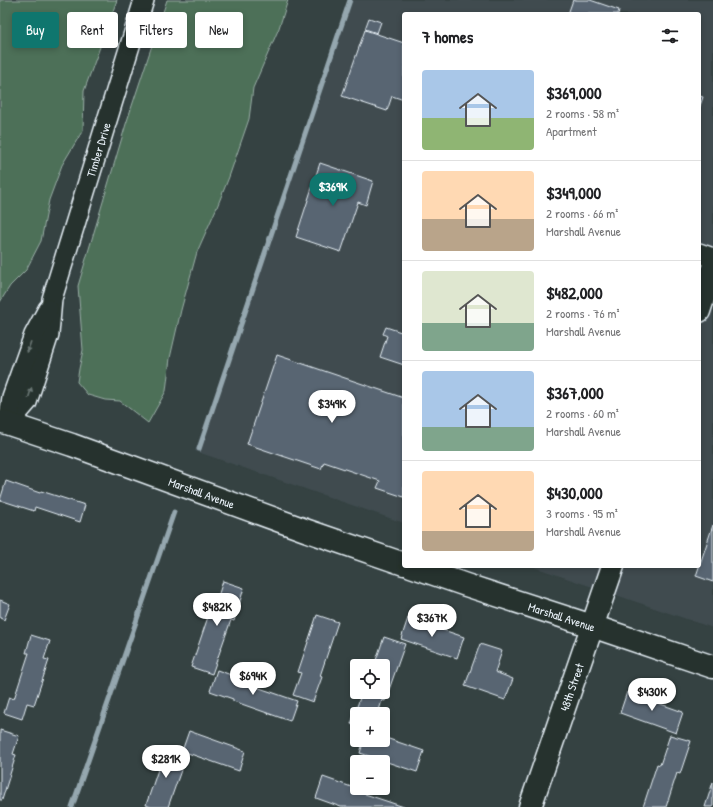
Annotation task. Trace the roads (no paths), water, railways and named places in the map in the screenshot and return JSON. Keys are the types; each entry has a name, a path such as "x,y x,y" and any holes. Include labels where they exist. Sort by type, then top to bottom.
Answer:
{"street":[{"name":"Timber Drive","path":"4,422 28,402 49,334 52,299 144,0"},
{"path":"701,254 713,258"},
{"path":"701,305 713,268"},
{"name":"Marshall Avenue","path":"4,422 402,563"},
{"name":"Marshall Avenue","path":"417,568 713,667"},
{"name":"48th Street","path":"530,807 612,568"}],"waterway":[{"path":"199,449 350,0"},
{"path":"72,807 174,512"}]}
